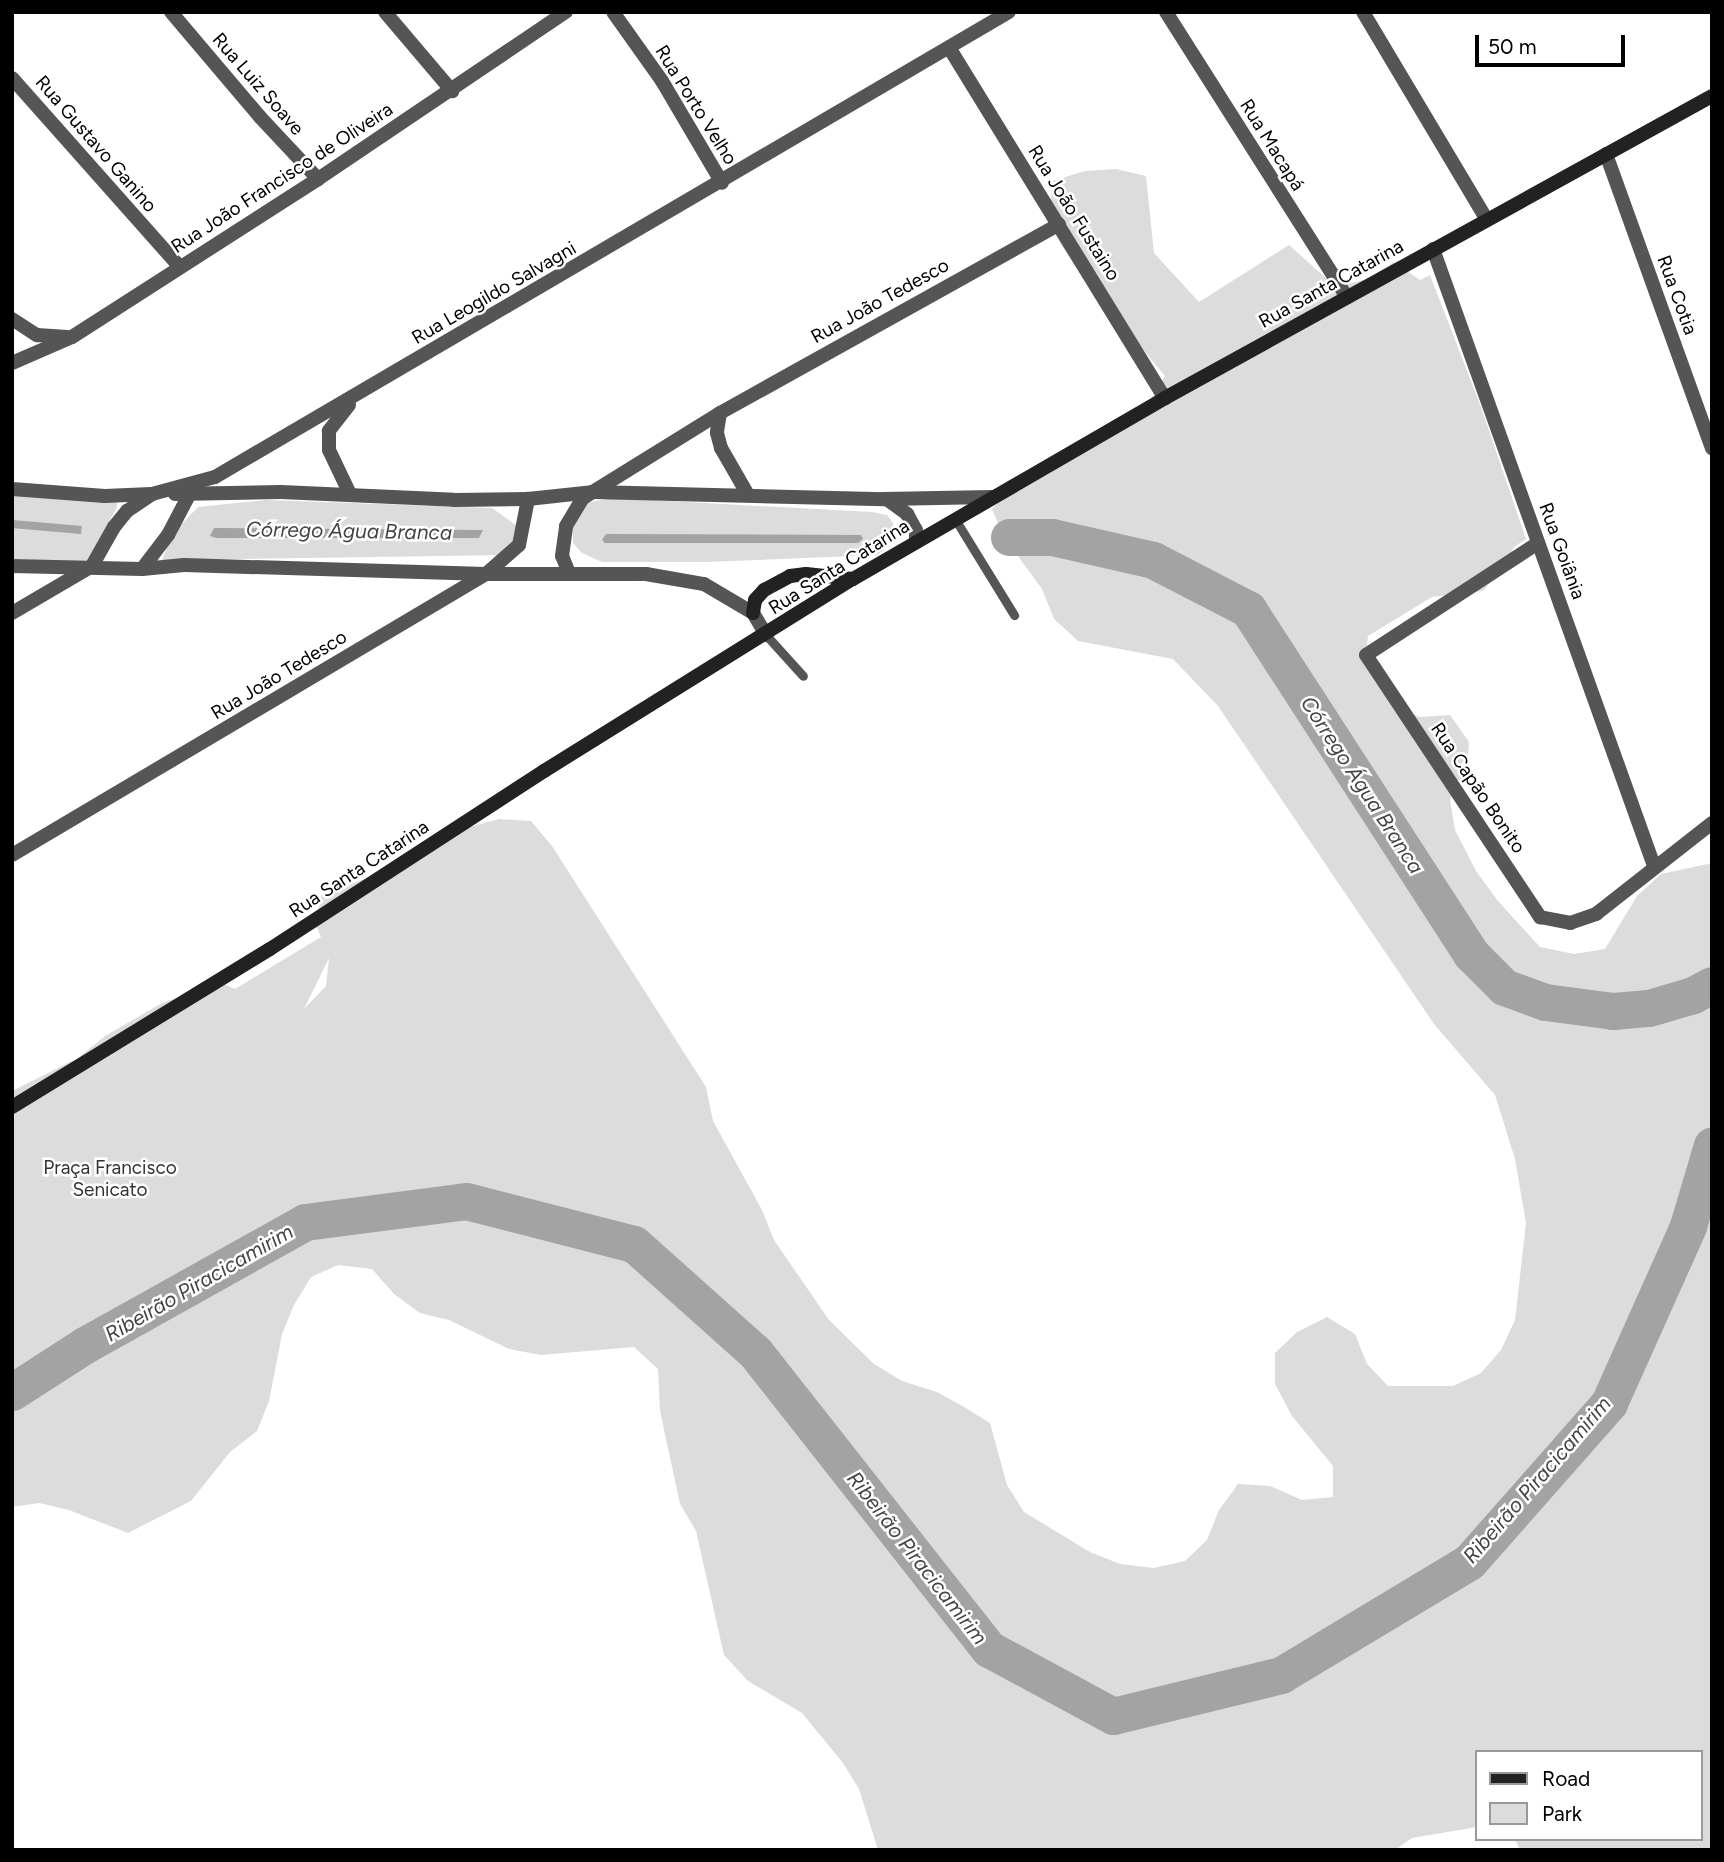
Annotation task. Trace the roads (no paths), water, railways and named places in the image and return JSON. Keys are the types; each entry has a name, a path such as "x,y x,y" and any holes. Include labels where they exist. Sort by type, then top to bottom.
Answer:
{"street":[{"name":"Rua Luiz Soave","path":"171,12 260,117 318,179"},
{"path":"385,12 452,91"},
{"name":"Rua João Francisco de Oliveira","path":"12,363 72,337 452,91 566,12"},
{"name":"Rua Porto Velho","path":"614,12 662,81 722,183"},
{"name":"Rua Leogildo Salvagni","path":"92,566 114,527 127,511 152,494 215,477 722,183 1009,12"},
{"name":"Rua Macapá","path":"1166,12 1274,187 1347,297"},
{"path":"1363,12 1487,220"},
{"name":"Rua João Fustaino","path":"950,49 1165,398"},
{"name":"Rua Gustavo Ganino","path":"12,78 180,267"},
{"name":"Rua Santa Catarina","path":"12,1107 270,949 544,771 853,579 1165,398 1711,97"},
{"name":"Rua Cotia","path":"1606,154 1712,449"},
{"name":"Rua João Tedesco","path":"569,573 562,556 566,526 583,498 720,412 1059,224"},
{"name":"Rua Goiânia","path":"1433,249 1654,866"},
{"path":"12,319 37,335 72,337"},
{"path":"350,494 330,450 329,432 338,417 359,394"},
{"path":"720,412 717,433 720,448 748,495"},
{"path":"12,489 105,496 281,492 454,500 528,499 592,492 884,499 992,497"},
{"path":"142,569 168,535 189,495"},
{"name":"Rua João Tedesco","path":"12,855 486,574 519,545 528,499"},
{"path":"884,499 900,506 907,514 916,530 916,542"},
{"name":"Rua Capão Bonito","path":"1538,543 1366,655 1540,917 1570,923 1596,914 1654,866"},
{"path":"12,566 142,569 184,565 486,574 646,574 704,584 753,613 766,635"},
{"path":"12,613 92,566"},
{"path":"753,613 755,600 764,590 790,576 853,579"},
{"path":"1654,866 1712,823"}],"lane":[{"path":"955,519 1014,615"},
{"path":"766,635 803,676"}],"water":[{"path":"12,520 82,526 81,534 12,528"},
{"path":"214,528 483,530 479,538 216,538 210,536"},
{"path":"606,534 861,535 863,539 858,543 605,543 602,540"}],"waterway":[{"name":"Córrego Água Branca","path":"1009,537 1052,537 1153,560 1248,609 1471,954 1504,987 1545,1002 1613,1011 1649,1008 1693,995 1712,985"},
{"name":"Ribeirão Piracicamirim","path":"12,1392 85,1345 305,1222 466,1201 634,1244 755,1352 989,1649 1113,1716 1281,1675 1469,1562 1609,1403 1688,1226 1712,1145"}],"park label":[{"name":"Praça Francisco Senicato","path":"110,1179"}]}
